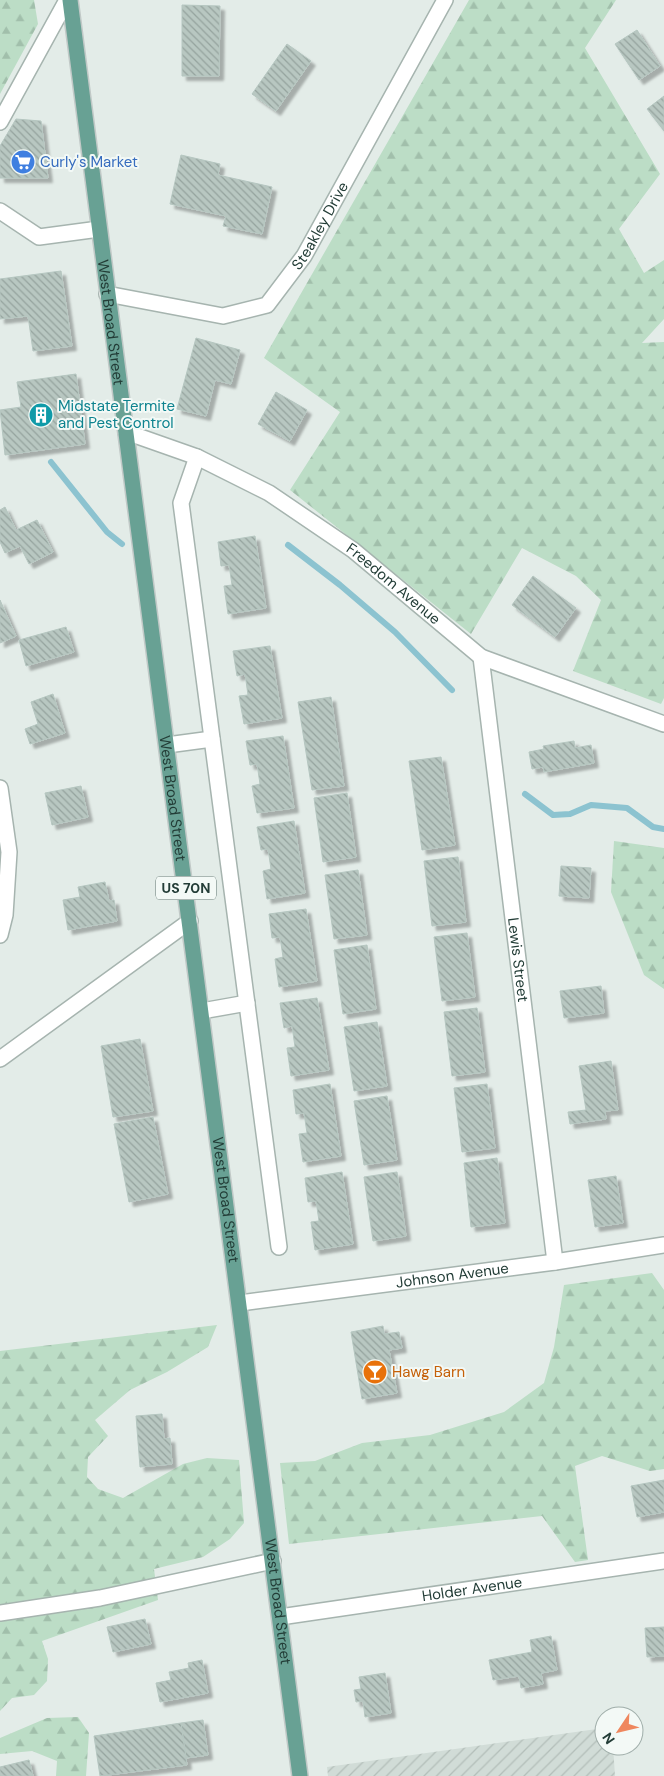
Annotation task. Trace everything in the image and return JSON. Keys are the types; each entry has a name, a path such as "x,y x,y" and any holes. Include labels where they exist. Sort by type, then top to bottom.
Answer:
{"main road":[{"name":"West Broad Street","path":"69,0 240,1303 300,1776"}],"street":[{"path":"0,122 69,0"},
{"name":"Steakley Drive","path":"107,294 222,316 267,305 304,256 445,0"},
{"path":"0,211 39,237 98,229"},
{"name":"Freedom Avenue","path":"126,432 197,457 270,493 353,550 481,657 664,724"},
{"path":"197,457 181,503 279,1246"},
{"name":"Lewis Street","path":"481,657 555,1262"},
{"path":"166,745 212,739"},
{"path":"0,788 9,852 0,936"},
{"path":"0,1059 190,920"},
{"path":"202,1011 247,1003"},
{"name":"Johnson Avenue","path":"240,1303 555,1262 664,1245"},
{"path":"0,1614 100,1598 273,1561"},
{"name":"Holder Avenue","path":"280,1617 664,1561"}],"shaded area":[{"path":"594,1729 594,1756 614,1756 615,1776 328,1776 327,1767"}],"green space":[{"path":"0,0 34,0 38,24 0,94"},
{"path":"469,0 616,0 585,48 660,174 619,229 644,273 664,260 664,319 642,343 664,342 664,698 661,704 573,671 601,600 576,576 522,548 471,634 290,490 340,412 264,358"},
{"path":"614,841 664,848 664,989 644,975 611,892"},
{"path":"652,1273 664,1290 664,1469 650,1471 602,1456 575,1466 588,1560 575,1562 542,1516 289,1544 280,1463 315,1461 362,1443 430,1435 504,1412 544,1383 554,1347 564,1285"},
{"path":"217,1325 208,1347 167,1372 130,1390 95,1420 108,1436 88,1457 87,1477 98,1489 123,1498 183,1464 207,1458 239,1460 244,1523 230,1539 203,1557 154,1569 158,1600 42,1641 48,1659 47,1681 34,1695 12,1698 0,1711 0,1351"},
{"path":"78,1717 89,1733 86,1776 56,1776 57,1761 32,1751 0,1754 0,1738 47,1718"}],"building":[{"path":"182,5 220,6 219,76 182,76"},
{"path":"637,30 660,66 639,80 615,44"},
{"path":"287,44 311,61 276,111 252,94"},
{"path":"664,96 664,131 647,109"},
{"name":"Curly's Market","path":"16,119 41,121 48,178 0,178 0,146"},
{"path":"181,155 220,164 218,175 272,187 262,234 223,226 226,216 170,204"},
{"path":"61,271 72,346 33,351 28,316 0,319 0,279"},
{"path":"196,338 240,350 231,384 215,380 206,416 177,409"},
{"name":"Midstate Termite and Pest Control","path":"76,374 85,444 5,455 0,410 21,407 17,382"},
{"path":"276,392 307,410 290,441 258,424"},
{"path":"5,507 16,530 37,520 53,552 29,564 20,546 5,553 0,542 0,510"},
{"path":"255,536 266,608 228,614 224,586 232,585 229,565 221,566 218,542"},
{"path":"533,576 576,608 555,637 512,605"},
{"path":"0,600 16,636 0,643"},
{"path":"66,627 74,652 26,666 19,640"},
{"path":"270,646 282,718 244,724 239,696 248,695 245,674 237,676 233,651"},
{"path":"53,694 65,733 30,744 25,729 38,724 31,702"},
{"path":"331,697 344,786 312,790 298,702"},
{"path":"283,736 294,808 257,813 252,786 260,784 257,764 250,765 246,741"},
{"path":"574,741 575,748 591,745 594,763 544,772 543,767 532,769 529,752 544,749 543,746"},
{"path":"441,757 455,845 422,850 409,761"},
{"path":"81,786 88,817 52,825 45,793"},
{"path":"347,793 356,857 323,862 314,798"},
{"path":"294,821 305,893 267,899 263,871 271,869 268,849 261,850 257,827"},
{"path":"458,857 466,922 432,926 424,861"},
{"path":"561,866 591,868 589,898 559,896"},
{"path":"358,870 367,935 334,939 325,875"},
{"path":"105,882 109,901 114,900 117,921 68,930 63,900 80,897 78,887"},
{"path":"306,909 317,981 279,987 275,959 283,957 280,937 272,938 269,914"},
{"path":"467,933 475,997 442,1001 434,937"},
{"path":"367,945 376,1009 343,1014 334,950"},
{"path":"601,986 604,1013 564,1018 560,991"},
{"path":"317,998 329,1070 291,1076 287,1048 295,1047 292,1026 284,1028 280,1003"},
{"path":"477,1008 485,1072 452,1076 444,1012"},
{"path":"377,1022 387,1086 354,1091 344,1027"},
{"path":"140,1039 153,1111 113,1117 101,1046"},
{"path":"611,1061 618,1110 605,1111 606,1119 570,1124 568,1112 586,1110 579,1066"},
{"path":"330,1084 341,1156 303,1162 299,1134 307,1133 304,1113 296,1114 293,1090"},
{"path":"487,1084 495,1148 462,1152 454,1088"},
{"path":"387,1096 397,1160 364,1165 354,1101"},
{"path":"153,1117 168,1194 129,1202 114,1124"},
{"path":"497,1158 505,1223 471,1227 464,1163"},
{"path":"342,1172 353,1244 315,1250 311,1222 319,1221 316,1201 308,1202 305,1178"},
{"path":"397,1172 406,1236 373,1241 364,1177"},
{"path":"616,1176 623,1223 595,1227 588,1180"},
{"name":"Hawg Barn","path":"383,1326 384,1334 399,1332 402,1348 389,1350 397,1393 362,1399 351,1332"},
{"path":"162,1414 164,1439 170,1438 172,1464 140,1467 136,1416"},
{"path":"664,1480 664,1512 637,1517 631,1486"},
{"path":"145,1619 151,1644 113,1652 107,1627"},
{"path":"664,1627 664,1656 647,1657 645,1628"},
{"path":"551,1636 557,1670 541,1673 543,1684 521,1688 519,1676 493,1680 489,1660 532,1652 530,1640"},
{"path":"202,1660 208,1693 160,1702 156,1683 171,1680 169,1672 189,1668 188,1663"},
{"path":"385,1673 391,1713 365,1717 363,1701 356,1702 354,1690 361,1689 359,1677"},
{"path":"203,1720 208,1755 186,1758 181,1723"},
{"path":"181,1723 187,1765 100,1776 94,1736"},
{"path":"29,1760 33,1776 0,1776 0,1767"}],"waterway":[{"path":"51,462 107,532 122,544"},
{"path":"288,545 340,585 395,632 452,690"},
{"path":"525,794 553,815 570,814 591,805 627,808 653,827 664,829"}],"place":[{"name":"Curly's Market","path":"23,162"},
{"name":"Midstate Termite and Pest Control","path":"41,415"},
{"name":"Hawg Barn","path":"375,1372"}]}
